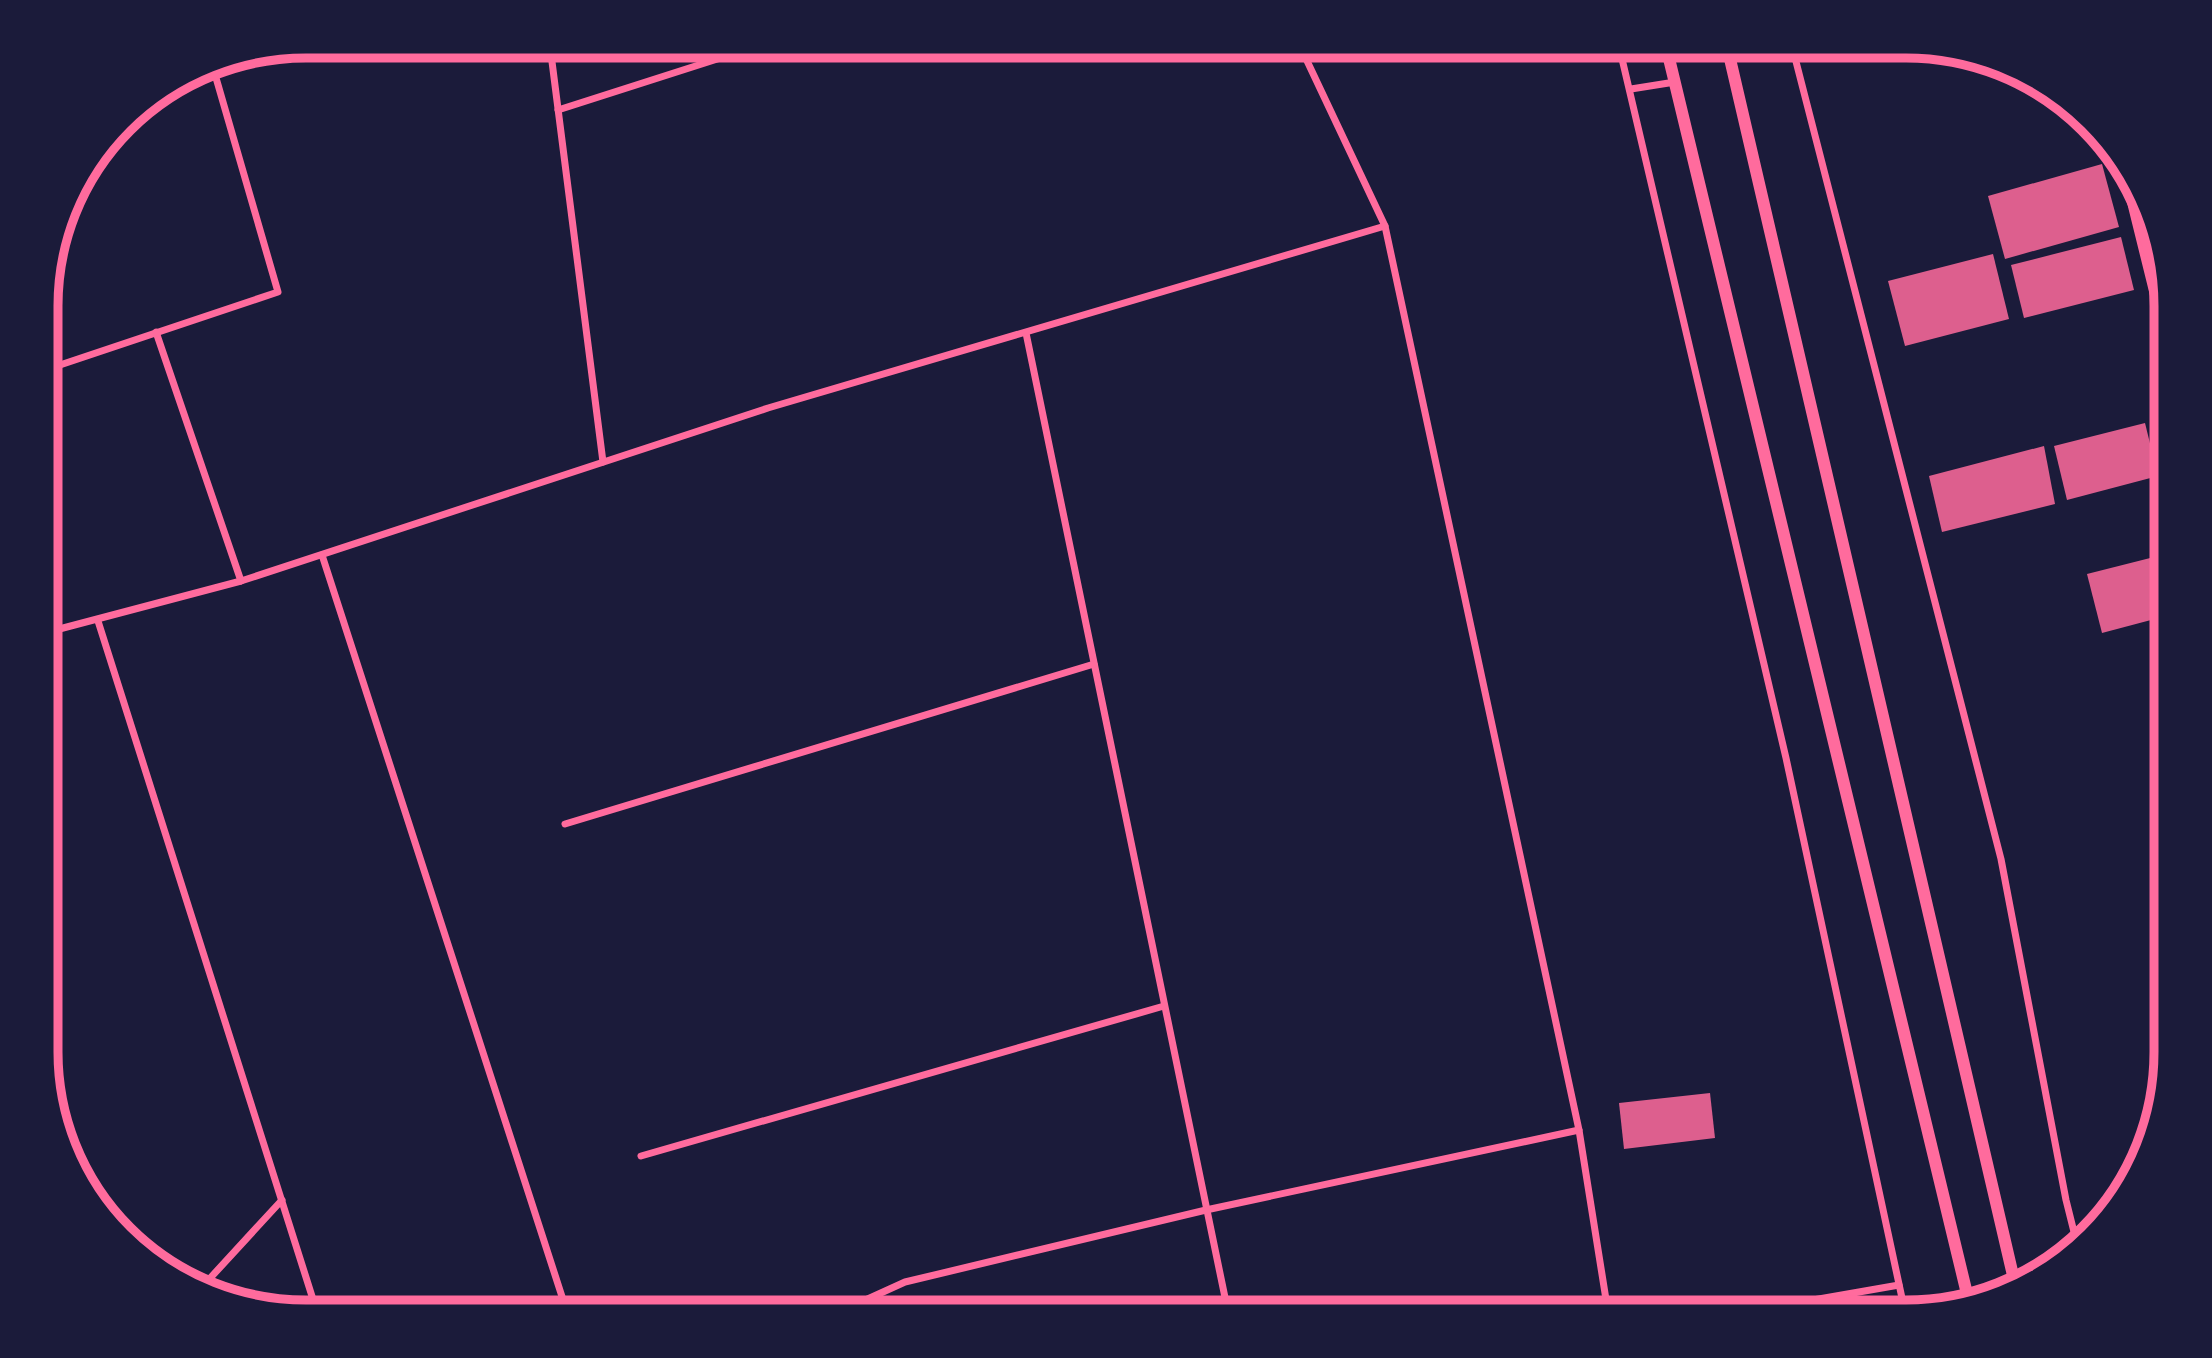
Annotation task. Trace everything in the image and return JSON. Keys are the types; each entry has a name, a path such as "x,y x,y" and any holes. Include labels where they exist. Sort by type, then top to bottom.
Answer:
{"street":[{"path":"552,58 603,463"},
{"path":"558,110 720,58"},
{"path":"1306,58 1385,226 1579,1130 1606,1300"},
{"path":"1622,58 1786,758 1902,1300"},
{"path":"1669,58 1967,1293"},
{"path":"1730,58 2013,1276"},
{"path":"1795,58 2001,859 2075,1234"},
{"path":"58,366 278,292 215,75"},
{"path":"1631,89 1675,82"},
{"path":"2129,196 2154,297"},
{"path":"58,630 241,581 768,408 1385,226"},
{"path":"156,332 241,581"},
{"path":"1026,333 1225,1300"},
{"path":"322,555 562,1300"},
{"path":"98,621 313,1300"},
{"path":"565,824 1094,664"},
{"path":"642,1156 1164,1006"},
{"path":"865,1300 905,1282 1206,1210 1579,1130"},
{"path":"208,1280 282,1200"},
{"path":"1816,1300 1899,1286"}],"building":[{"path":"2102,164 2119,227 2005,259 1988,196"},
{"path":"2121,237 2134,290 2024,318 2011,265"},
{"path":"1993,254 2009,319 1905,346 1888,281"},
{"path":"2145,423 2154,460 2154,477 2067,500 2054,446"},
{"path":"2044,446 2055,504 1942,532 1929,476"},
{"path":"2154,557 2154,619 2102,633 2087,574"},
{"path":"1710,1093 1715,1138 1624,1149 1619,1103"}]}
